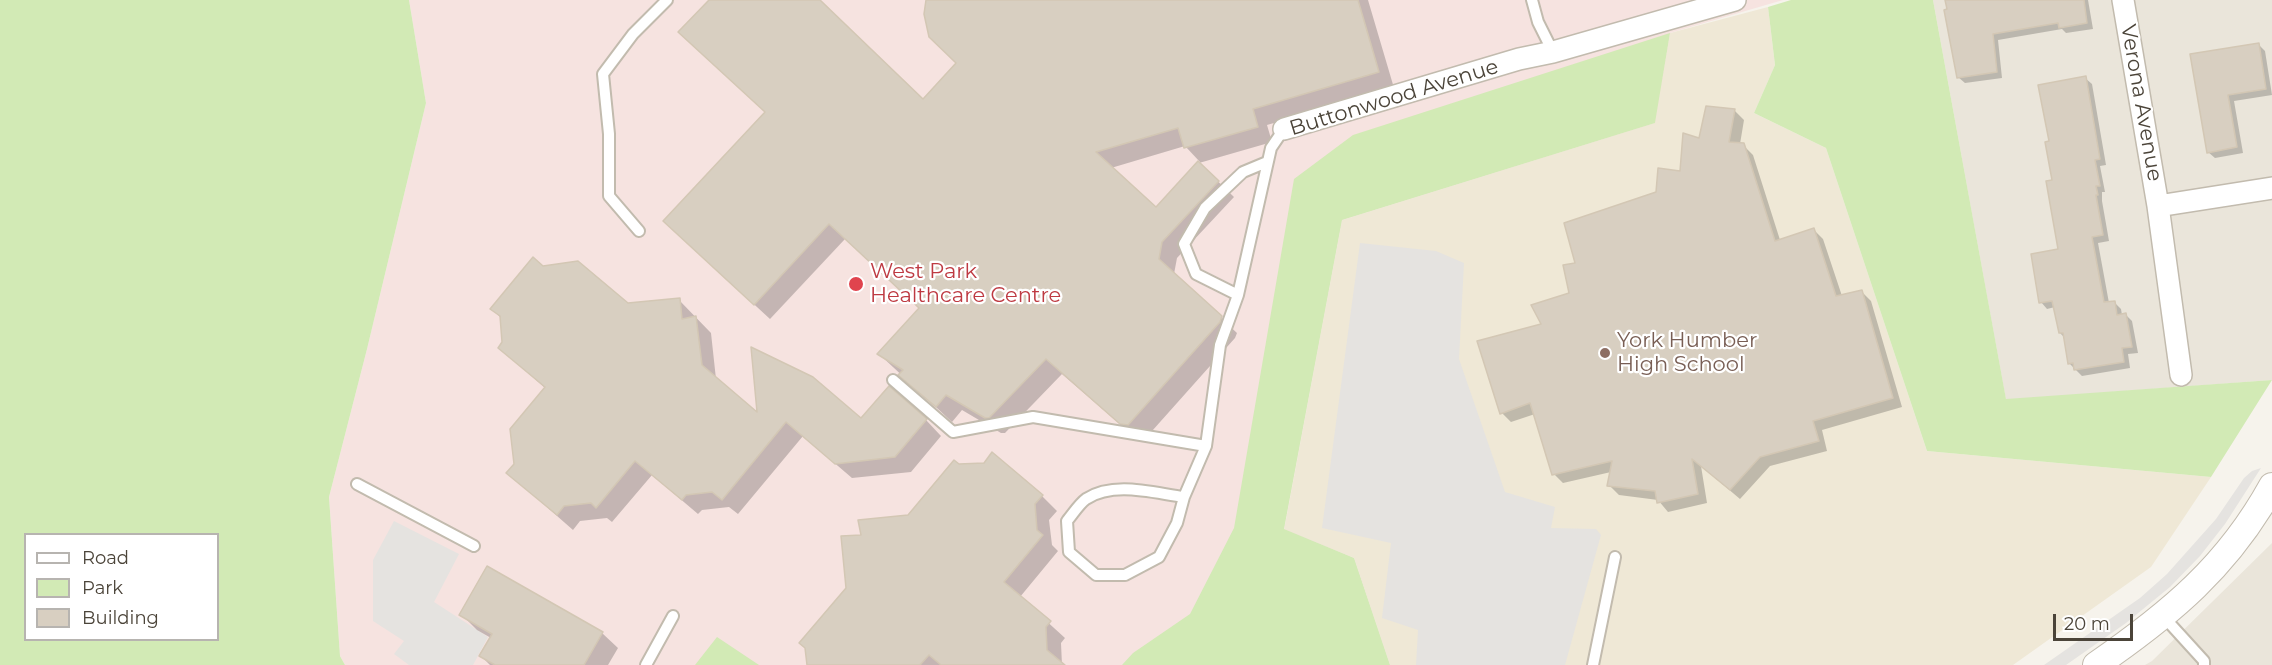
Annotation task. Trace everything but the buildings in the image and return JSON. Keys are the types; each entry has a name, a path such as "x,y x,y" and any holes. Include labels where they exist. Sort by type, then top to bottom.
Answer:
{"street":[{"name":"Buttonwood Avenue","path":"1284,129 1519,59 1553,52 1735,0"},
{"name":"Verona Avenue","path":"2123,0 2158,206 2181,375"},
{"name":"Verona Avenue","path":"2158,206 2272,188"},
{"path":"2096,665 2134,639 2192,591 2224,558 2272,486"}],"lane":[{"path":"639,231 609,196 609,134 603,74 633,34 667,0"},
{"path":"1532,0 1553,52"},
{"name":"Buttonwood Avenue","path":"1184,497 1109,489 1084,500 1067,521 1069,552 1096,575 1125,575 1159,557 1177,523 1184,497 1206,446 1220,345 1238,295 1270,148 1284,129"},
{"path":"1238,295 1196,274 1184,244 1205,208 1244,172 1267,162"},
{"path":"893,380 953,432 1033,417 1206,446"},
{"path":"357,484 474,546"},
{"path":"1593,665 1615,557"},
{"path":"646,665 673,616"},
{"path":"2163,616 2204,661 2204,665"}],"shaded area":[{"name":"West Park Healthcare Centre","path":"409,0 1783,0 1670,33 1655,123 1342,220 1284,529 1354,558 1390,665 345,665 340,656 329,497 426,103"},
{"path":"1933,0 2272,0 2272,380 2006,400"},
{"name":"York Humber High School","path":"1768,7 1775,65 1754,113 1826,148 1927,451 2211,477 2151,567 2013,665 1390,665 1354,558 1284,530 1342,220 1654,123 1670,33"},
{"path":"1360,243 1436,251 1464,263 1459,359 1505,492 1555,507 1551,528 1596,529 1601,535 1565,665 1416,665 1418,630 1382,618 1391,543 1322,528"},
{"path":"2261,468 2225,524 2200,556 2170,587 2126,623 2066,665 2044,665 2140,598 2167,574 2216,519 2244,478 2252,471"},
{"path":"394,521 459,554 434,602 488,637 473,665 409,665 394,654 404,641 373,621 373,560"},
{"path":"2272,543 2272,665 2145,665 2152,661"}],"green space":[{"path":"0,0 409,0 426,103 329,497 340,656 345,665 0,665"},
{"path":"1791,0 1933,0 2006,399 2272,380 2211,477 1927,451 1826,148 1754,113 1775,65 1768,7"},
{"path":"1670,33 1655,123 1342,220 1284,529 1354,558 1390,665 1122,665 1133,653 1190,614 1234,528 1294,179 1353,135"},
{"path":"717,637 759,665 695,665"}],"place":[{"name":"West Park Healthcare Centre","path":"856,284"},
{"name":"York Humber High School","path":"1605,353"}]}
